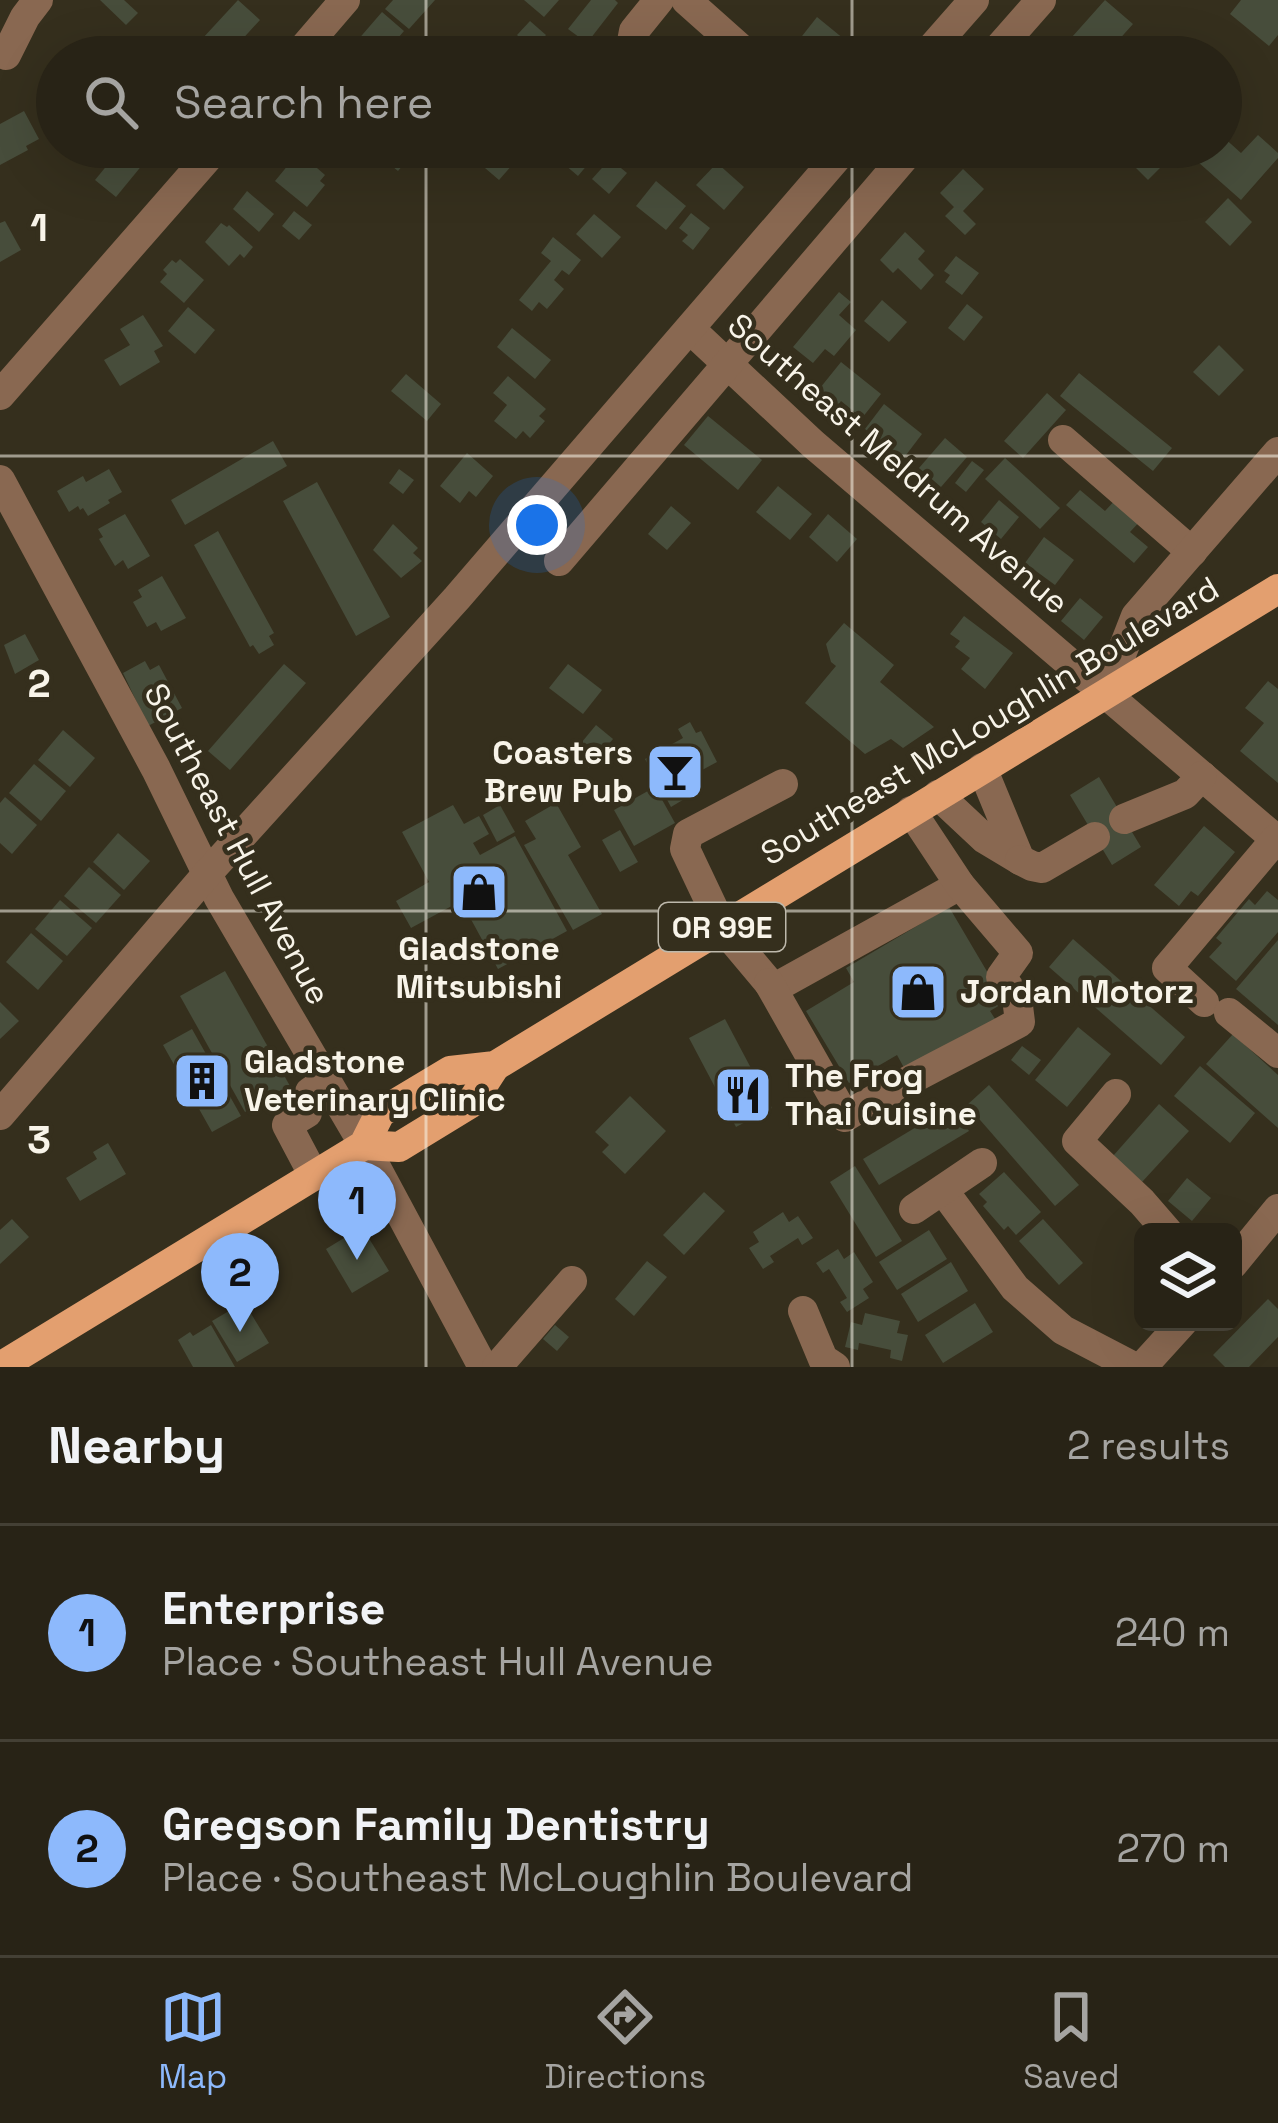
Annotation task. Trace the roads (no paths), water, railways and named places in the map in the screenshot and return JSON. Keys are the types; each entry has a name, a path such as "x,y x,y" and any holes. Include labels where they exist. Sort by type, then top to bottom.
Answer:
{"main road":[{"name":"Southeast McLoughlin Boulevard","path":"0,1367 364,1145 399,1147 471,1102 495,1066 1278,589"}],"street":[{"path":"6,56 38,0"},
{"path":"314,36 345,0"},
{"path":"633,36 659,0"},
{"path":"686,0 726,36"},
{"path":"942,36 974,0"},
{"path":"1009,36 1041,0"},
{"path":"0,395 199,168"},
{"path":"0,1115 207,874 457,598 828,168"},
{"path":"560,561 896,168"},
{"name":"Southeast Meldrum Avenue","path":"690,329 813,444 1277,840"},
{"path":"1063,440 1192,551"},
{"path":"1106,693 1136,616 1278,452"},
{"name":"Southeast Hull Avenue","path":"0,480 156,769 207,874 364,1145 483,1367"},
{"path":"982,768 1020,860"},
{"path":"1124,819 1185,794 1202,776"},
{"path":"783,784 688,833 685,849 722,927 770,983 845,1117 896,1085 1020,1022 1017,998 1001,977 1018,953 960,885 924,803"},
{"path":"924,803 1031,866 1042,868 1095,837"},
{"path":"1277,840 1167,968 1278,1053"},
{"path":"770,983 778,986 960,885"},
{"path":"314,1176 286,1125 307,1113 310,1092 326,1082"},
{"path":"1116,1094 1077,1141 1160,1223"},
{"path":"914,1209 982,1163"},
{"path":"943,1190 1015,1288 1063,1330 1138,1367 1174,1331"},
{"path":"1242,1253 1278,1210"},
{"path":"497,1367 572,1281"},
{"path":"803,1311 823,1359 835,1367"}],"place":[{"name":"Coasters Brew Pub","path":"675,772"},
{"name":"Gladstone Mitsubishi","path":"479,892"},
{"name":"Jordan Motorz","path":"918,992"},
{"name":"Gladstone Veterinary Clinic","path":"202,1081"},
{"name":"The Frog Thai Cuisine","path":"743,1095"},
{"name":"Enterprise","path":"357,1260"},
{"name":"Gregson Family Dentistry","path":"240,1332"}]}
